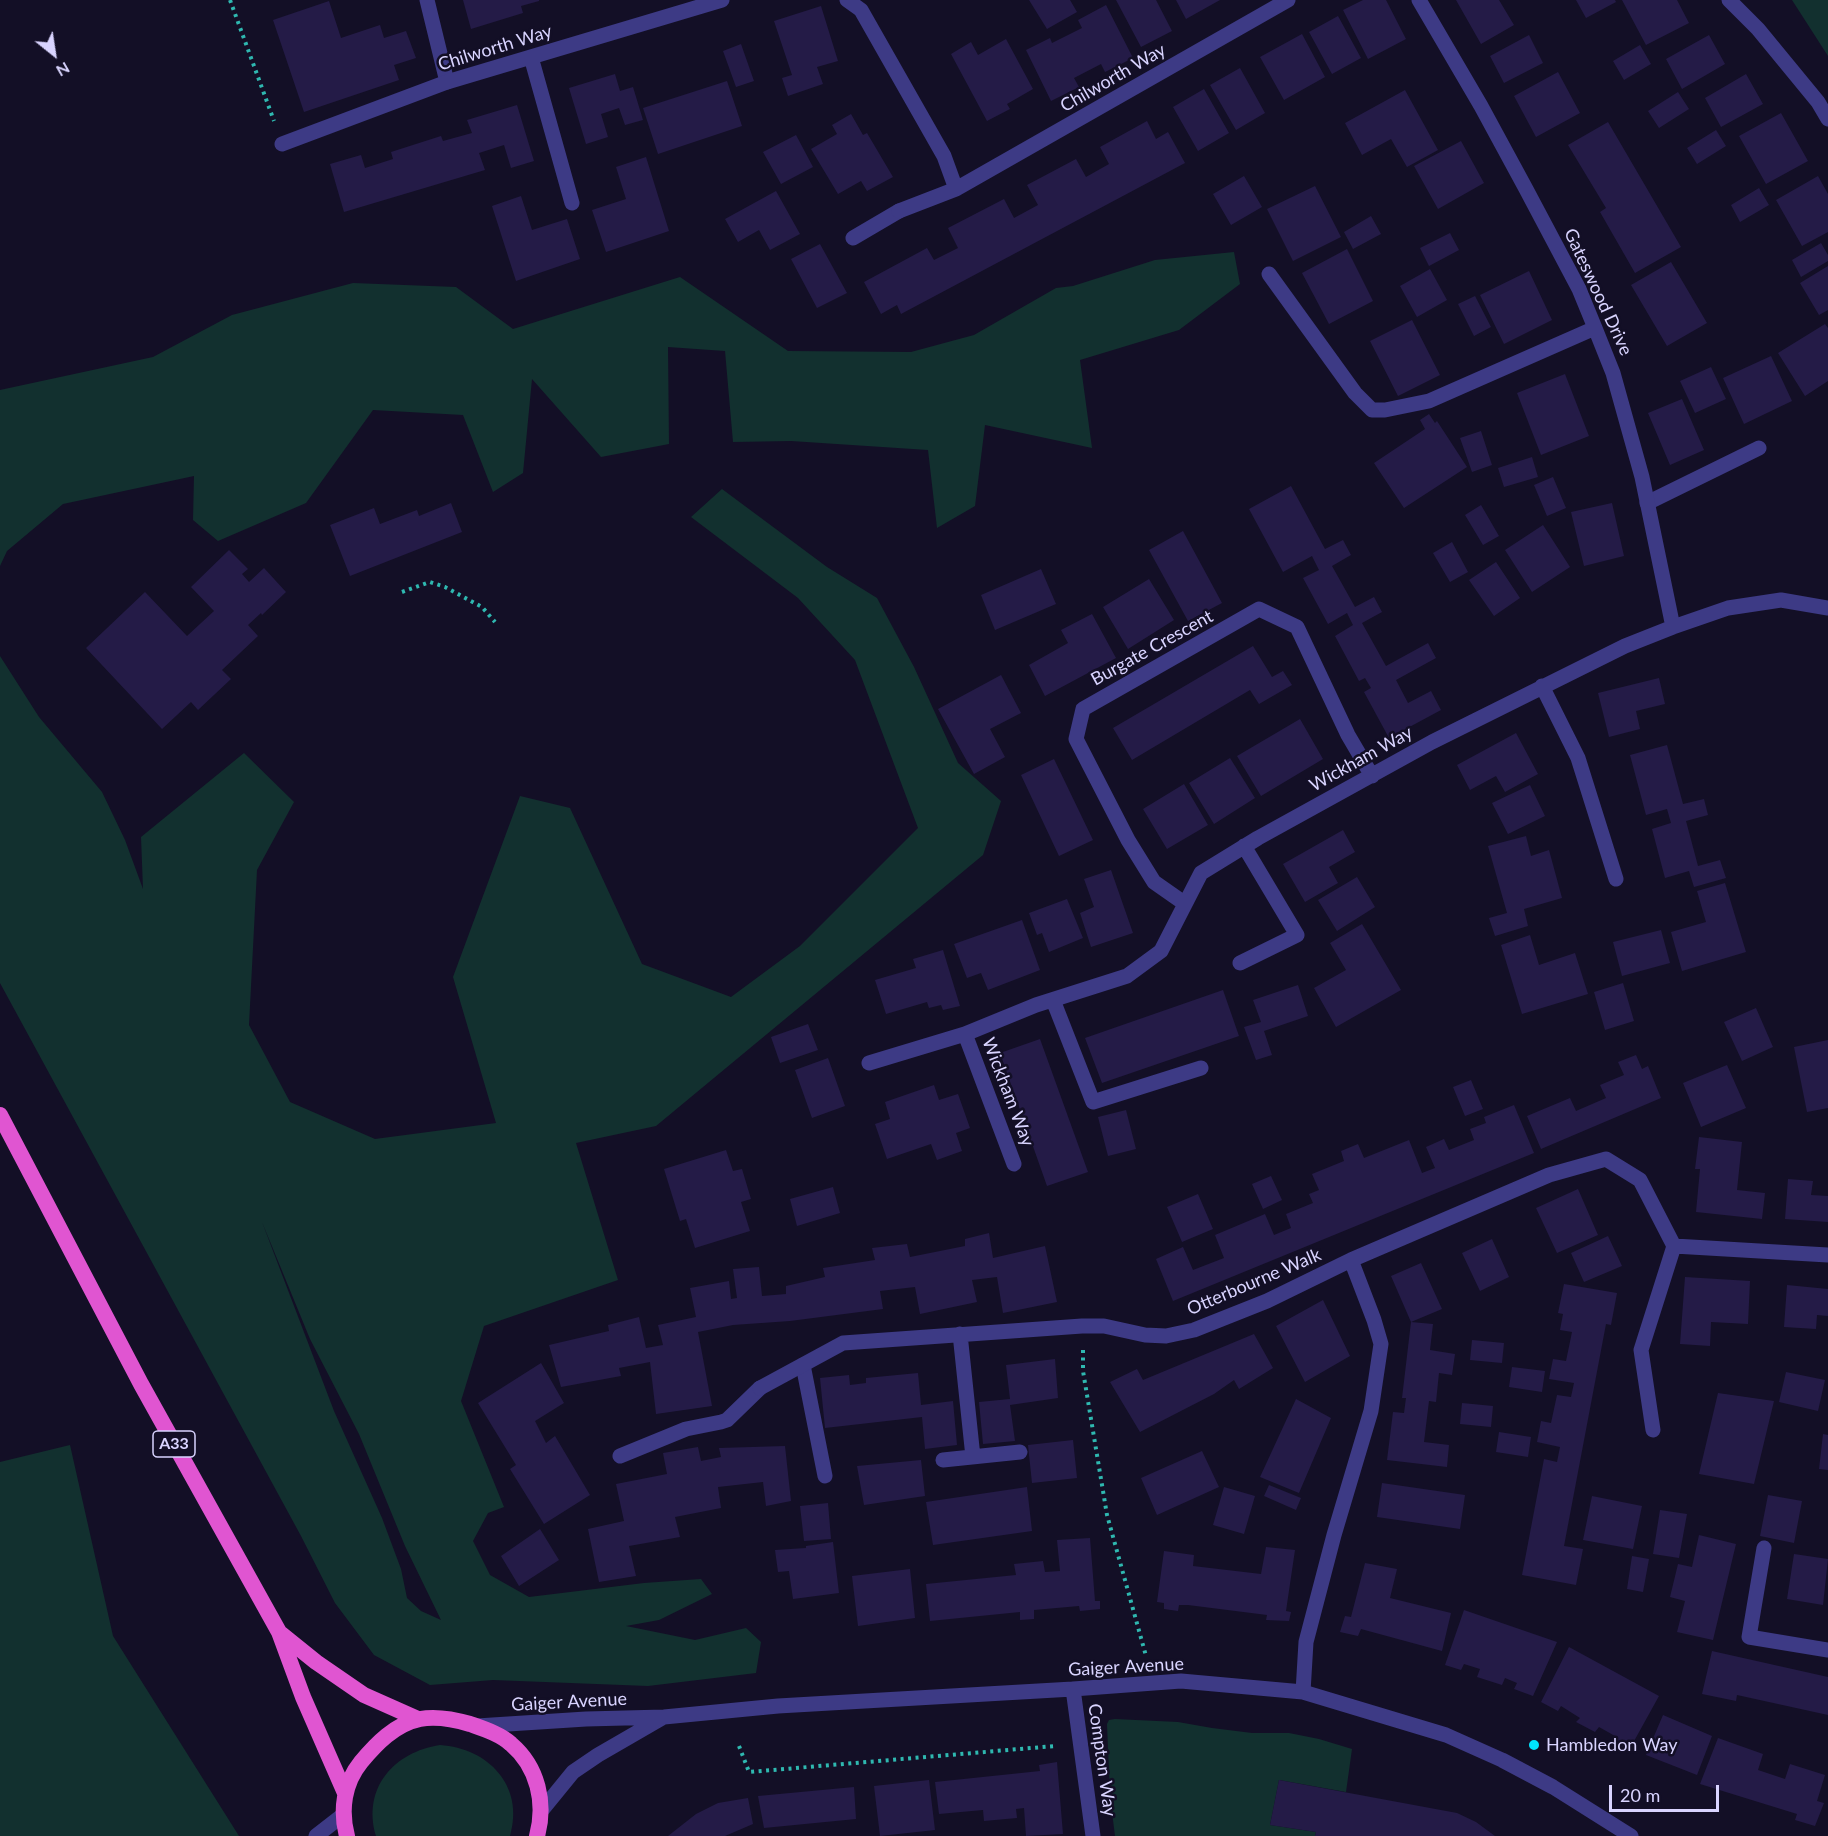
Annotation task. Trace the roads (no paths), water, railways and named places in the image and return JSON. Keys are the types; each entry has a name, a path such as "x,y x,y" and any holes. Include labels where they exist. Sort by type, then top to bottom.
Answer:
{"highway":[{"name":"A33","path":"0,1115 141,1384 279,1632 303,1697 345,1793"},
{"name":"A33","path":"279,1632 316,1662 364,1695 418,1719"},
{"path":"347,1836 343,1815 345,1793 357,1767 376,1744 402,1726 418,1719 442,1718 475,1726 495,1734 510,1743 522,1755 537,1783 542,1810 537,1836"}],"street":[{"path":"427,0 447,82"},
{"name":"Chilworth Way","path":"282,144 447,82 722,0"},
{"path":"847,0 863,5 944,156 956,189"},
{"name":"Chilworth Way","path":"853,238 899,211 956,189 1288,0"},
{"name":"Gateswood Drive","path":"1419,0 1526,189 1579,289 1595,328 1613,373 1642,477 1674,627"},
{"path":"1728,0 1758,29 1818,102 1828,119"},
{"path":"531,57 572,203"},
{"path":"1269,274 1355,393 1372,410 1385,410 1429,401 1595,328"},
{"path":"1647,503 1759,448"},
{"name":"Wickham Way","path":"869,1063 965,1034 1036,1005 1127,976 1161,951 1201,873 1244,846 1432,742 1625,646 1728,608 1781,600 1828,608"},
{"name":"Burgate Crescent","path":"1184,903 1154,882 1128,840 1076,739 1083,709 1259,609 1297,627 1348,735 1372,776"},
{"path":"1542,686 1578,758 1616,879"},
{"path":"1240,963 1297,935 1244,846"},
{"path":"1053,1000 1093,1102 1201,1068"},
{"name":"Wickham Way","path":"965,1034 1014,1164"},
{"name":"Otterbourne Walk","path":"620,1456 686,1429 727,1420 760,1388 843,1343 1082,1326 1104,1326 1145,1335 1166,1336 1194,1330 1267,1301 1351,1260 1549,1175 1606,1159 1640,1180 1674,1246"},
{"path":"1653,1430 1641,1350 1674,1246 1828,1255"},
{"path":"1303,1692 1306,1642 1334,1535 1371,1411 1381,1344 1351,1260"},
{"path":"960,1334 973,1457"},
{"path":"803,1365 825,1476"},
{"path":"943,1460 1020,1452"},
{"path":"1764,1548 1749,1637 1828,1650"},
{"name":"Gaiger Avenue","path":"475,1726 664,1717 778,1706 1181,1681 1303,1692 1456,1739 1553,1787 1631,1836"},
{"name":"Compton Way","path":"1073,1689 1093,1836"},
{"name":"Gaiger Avenue","path":"542,1810 573,1772 664,1717"},
{"path":"316,1836 343,1815"}],"place":[{"name":"Hambledon Way","path":"1534,1745"}]}
